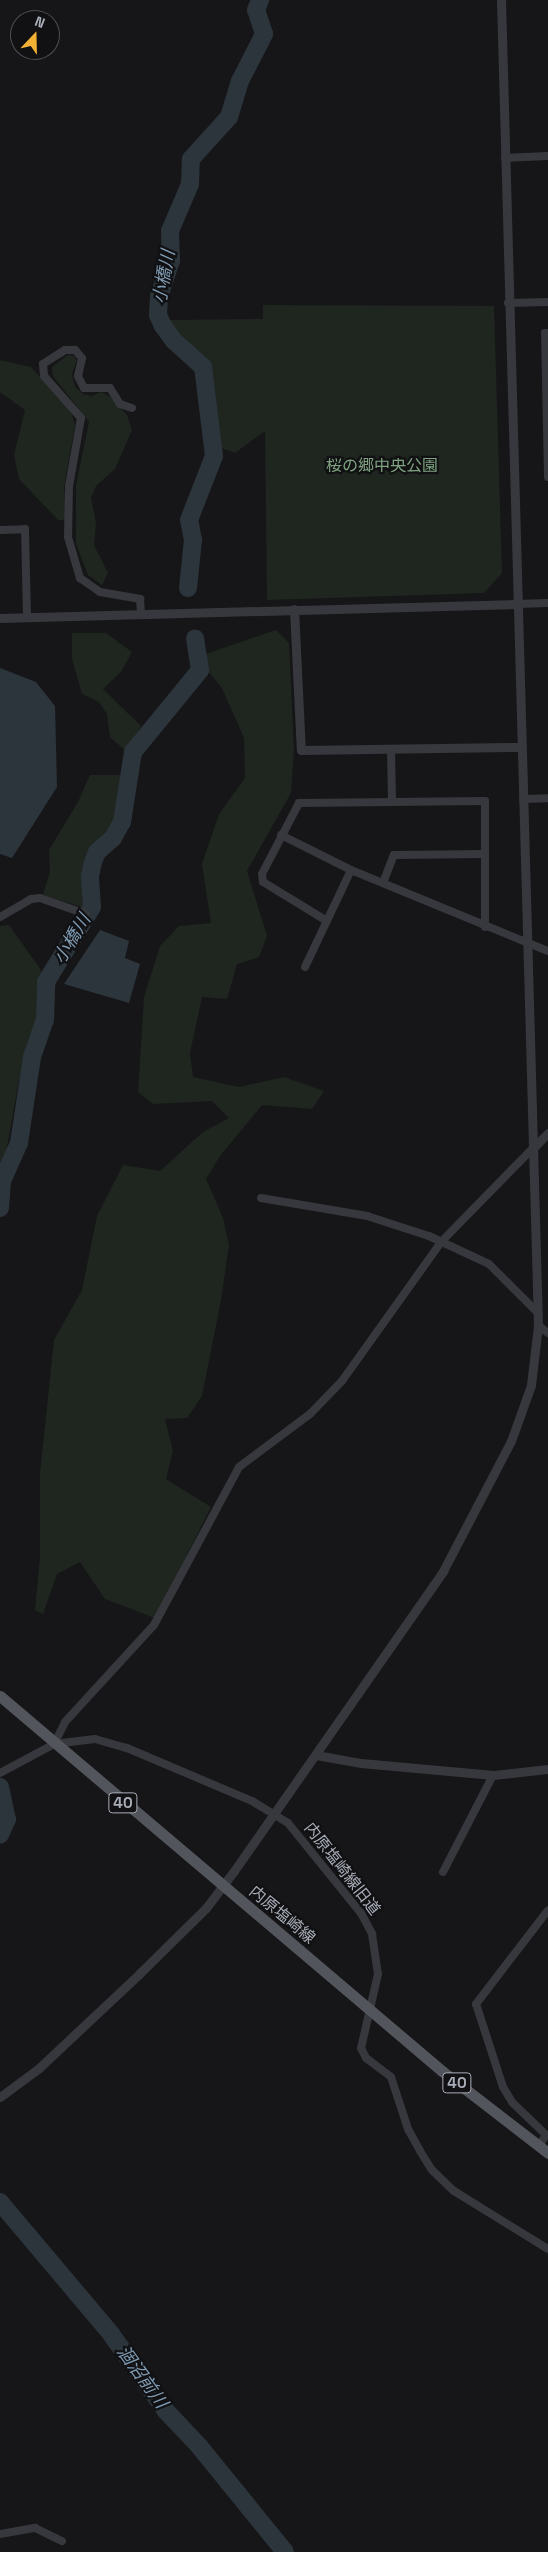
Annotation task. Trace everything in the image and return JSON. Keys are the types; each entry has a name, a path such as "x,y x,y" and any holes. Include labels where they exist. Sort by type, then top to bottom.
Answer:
{"main road":[{"name":"内原塩崎線","path":"0,1696 222,1887 368,2009 544,2150"}],"street":[{"path":"0,2097 26,2079 63,2047 180,1935 222,1887 316,1755 458,1545 521,1417 536,1358 538,1313 534,1146 516,604 501,0"},
{"path":"505,158 548,156"},
{"path":"508,303 548,302"},
{"path":"548,333 545,333 548,477"},
{"path":"132,408 120,404 110,388 88,390 81,385 78,376 82,358 75,350 66,350 43,364 44,376 81,418 69,486 68,537 80,578 100,592 140,598 140,614"},
{"path":"0,530 25,529 27,618"},
{"path":"0,618 548,603"},
{"path":"294,609 301,750 521,747"},
{"path":"391,749 392,802"},
{"path":"523,799 548,798"},
{"path":"327,921 263,882 262,874 281,834 299,803 485,801 485,926"},
{"path":"281,834 351,870 548,951"},
{"path":"383,883 394,855 485,854"},
{"path":"305,968 351,870"},
{"path":"0,917 31,899 40,898 86,914"},
{"path":"54,1744 65,1722 154,1625 239,1467 310,1414 342,1381 442,1242 548,1133"},
{"path":"261,1198 367,1216 413,1230 442,1242 490,1264 538,1313"},
{"path":"538,1325 548,1333"},
{"name":"内原塩崎線旧道","path":"0,1774 54,1744 85,1738 110,1743 274,1812 294,1829 368,1922 378,1964 360,2048 366,2058 392,2077 408,2129 432,2170 454,2191 548,2249"},
{"path":"316,1755 361,1763 493,1775 548,1769"},
{"path":"443,1872 493,1775"},
{"path":"544,2150 546,2135 512,2102 502,2087 476,2004 548,1910"},
{"path":"0,2534 35,2528 62,2540"}],"green space":[{"name":"桜の郷中央公園","path":"263,305 494,306 502,573 484,593 267,600 265,431 235,453 219,447 208,369 186,347 169,320 263,319"},
{"path":"68,355 74,356 77,360 72,374 75,387 83,394 92,396 101,392 111,397 127,415 132,430 115,469 96,486 91,498 96,523 94,545 108,573 102,585 88,575 76,544 76,485 89,422 53,376 52,367"},
{"path":"0,360 31,367 71,412 75,425 64,487 66,520 58,520 19,479 14,455 25,410 0,392"},
{"path":"276,630 289,643 294,751 291,793 247,871 267,936 259,957 237,964 227,999 202,997 190,1053 193,1077 239,1087 284,1077 324,1091 312,1109 262,1105 220,1156 206,1179 223,1218 229,1245 221,1300 202,1396 187,1418 165,1419 173,1451 166,1479 211,1507 155,1618 105,1599 80,1562 57,1574 43,1614 35,1610 40,1558 40,1474 54,1340 82,1290 97,1216 123,1165 160,1171 203,1132 229,1118 212,1101 153,1104 138,1092 144,997 160,946 179,926 211,923 202,864 219,814 245,778 244,738 222,688 207,670 206,654"},
{"path":"72,633 106,633 132,652 121,672 103,689 141,726 127,752 110,737 107,714 99,702 82,694 72,659"},
{"path":"90,775 122,775 122,805 112,831 90,858 85,908 43,895 50,872 49,850 78,802"},
{"path":"9,925 41,970 37,1021 19,1080 0,1186 0,926"}],"shaded area":[{"path":"0,668 36,682 55,706 57,787 12,858 0,854"},
{"path":"100,930 129,941 125,958 140,964 129,1003 64,984"}],"waterway":[{"name":"小橋川","path":"188,588 193,540 189,520 214,456 203,367 174,341 163,326 158,315 159,297 171,261 170,231 190,184 191,159 229,117 240,81 264,34 256,10 260,0"},
{"name":"小橋川","path":"0,1208 2,1181 19,1143 32,1057 45,1020 46,982 92,907 90,876 93,862 97,852 113,838 122,822 133,752 200,670 195,638"},
{"name":"小橋川","path":"0,1787 7,1819 0,1835"},
{"name":"涸沼前川","path":"0,2202 111,2334 166,2411 199,2446 285,2552"}]}
